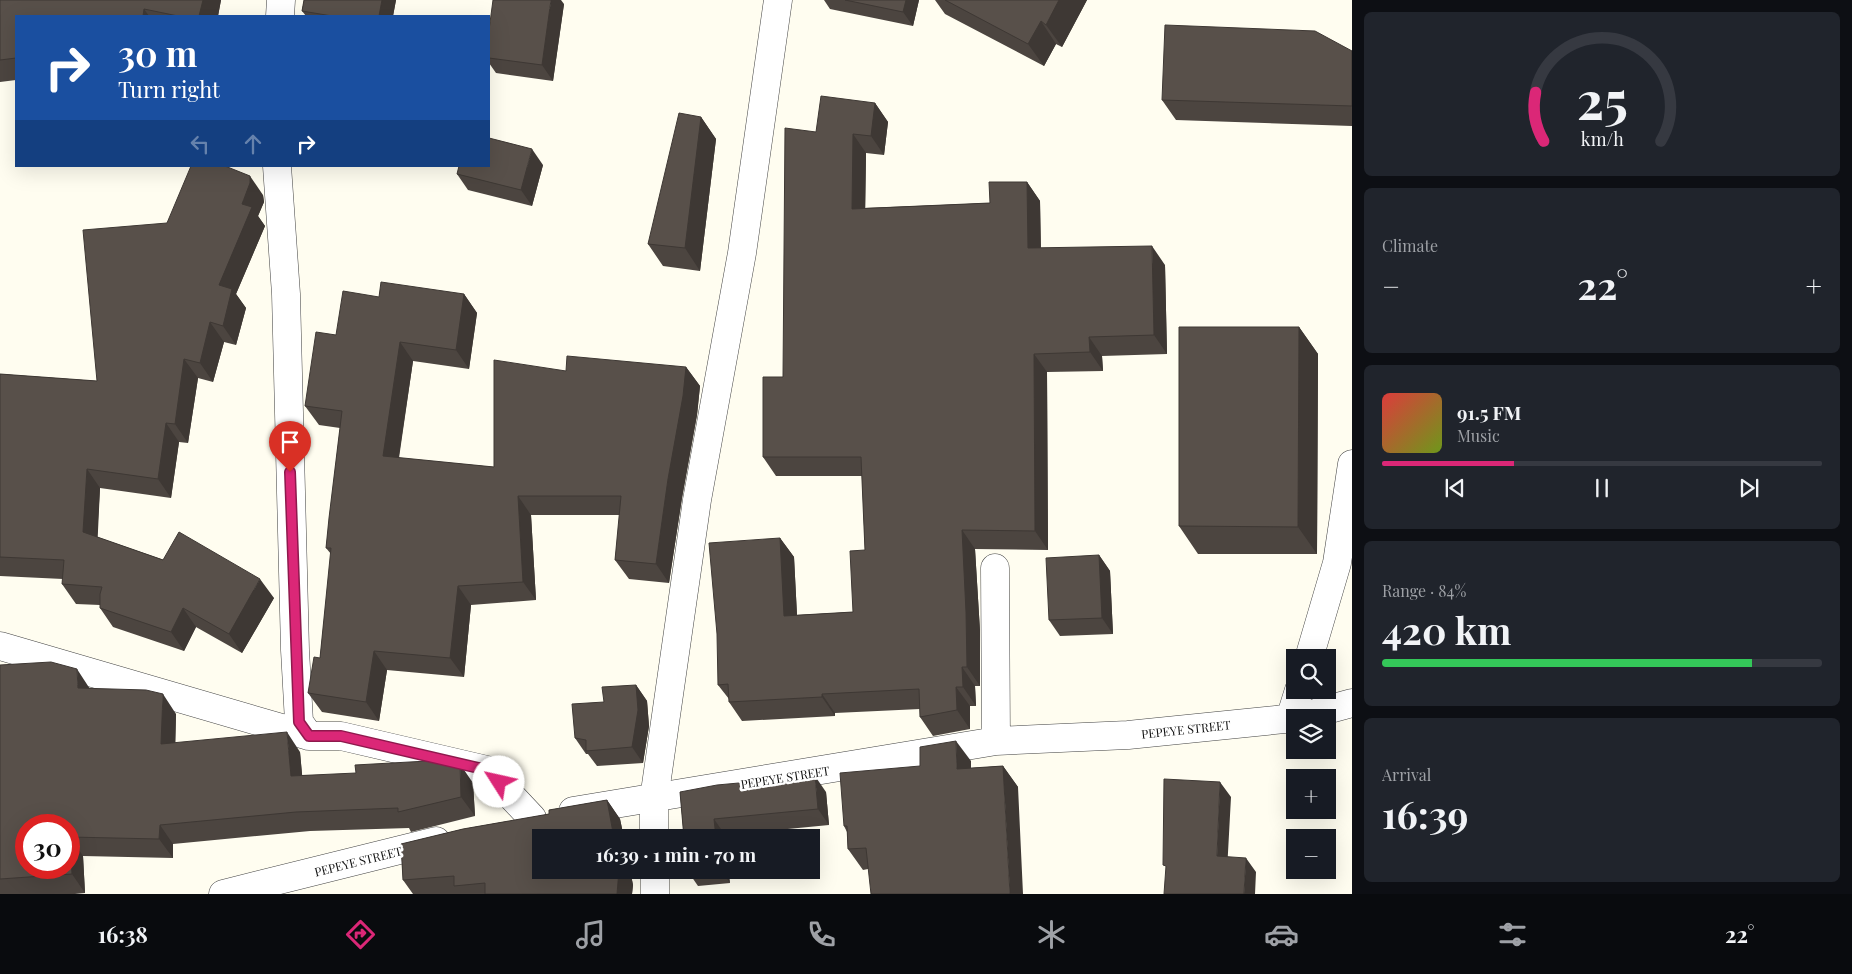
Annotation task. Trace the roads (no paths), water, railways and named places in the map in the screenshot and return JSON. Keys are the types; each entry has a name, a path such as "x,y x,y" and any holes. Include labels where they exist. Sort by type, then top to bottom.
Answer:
{"street":[{"path":"280,15 281,0"},
{"path":"654,829 654,798 697,500 742,253 778,0"},
{"path":"277,167 286,294 299,722 309,736"},
{"path":"1312,649 1337,563 1352,464"},
{"path":"995,568 996,741"},
{"path":"0,646 309,736 341,736 487,770 532,818"},
{"name":"PEPEYE STREET","path":"1331,709 1352,704"},
{"name":"PEPEYE STREET","path":"503,825 532,818 996,741 1128,735 1286,719"},
{"name":"PEPEYE STREET","path":"223,894 465,834"},
{"path":"655,879 655,894"}]}
